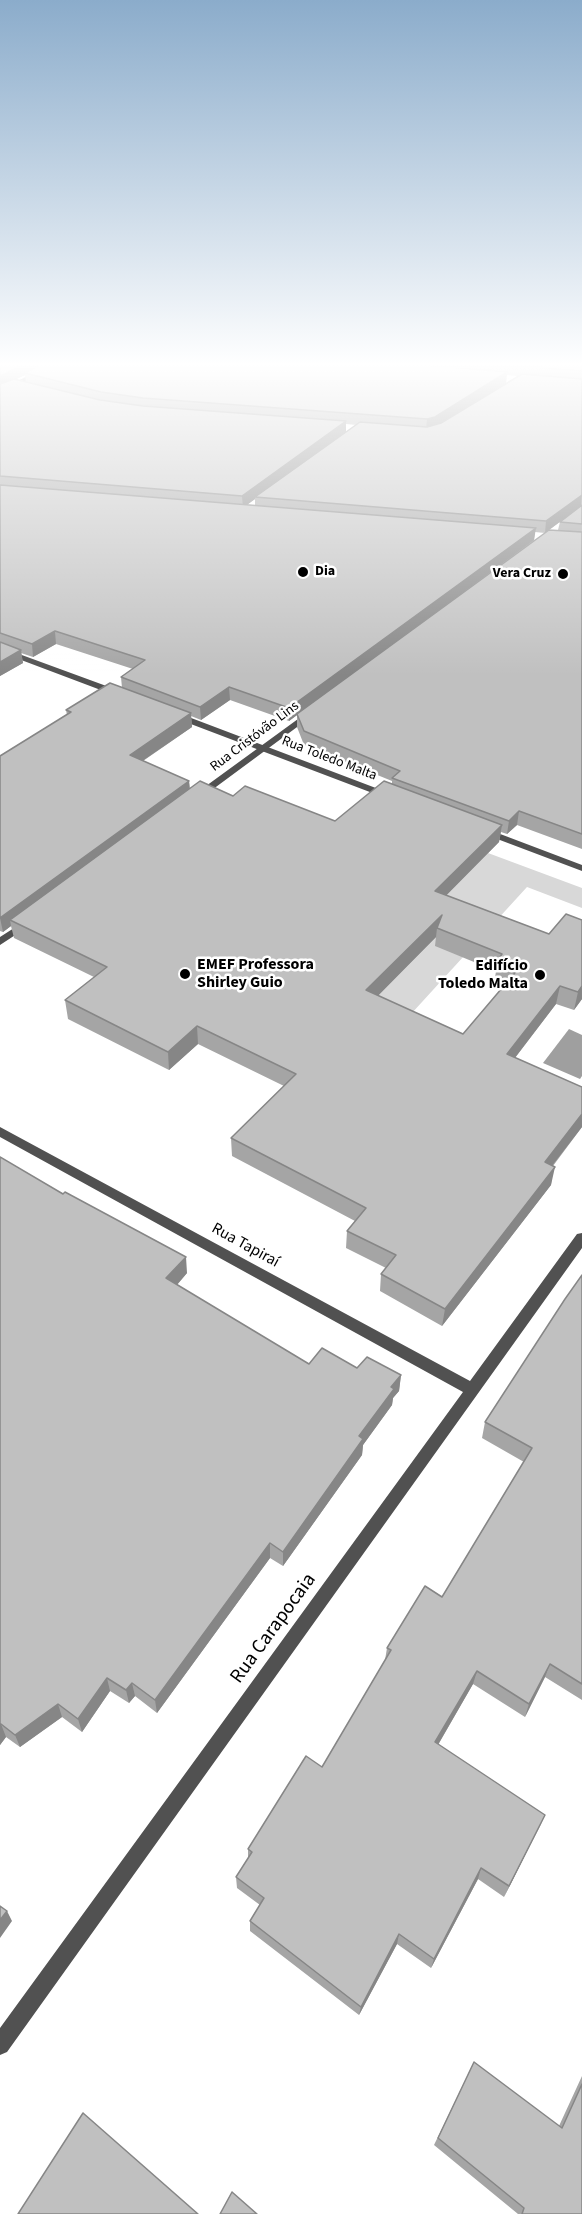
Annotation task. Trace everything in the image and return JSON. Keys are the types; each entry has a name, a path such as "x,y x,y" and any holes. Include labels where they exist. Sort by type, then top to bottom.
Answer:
{"street":[{"path":"0,649 131,699"},
{"name":"Rua Cristóvão Lins","path":"187,804 319,706"},
{"name":"Rua Toledo Malta","path":"164,711 399,799"},
{"path":"474,827 582,868"},
{"path":"0,942 37,915"},
{"name":"Rua Tapiraí","path":"0,1131 473,1390"},
{"name":"Rua Carapocaia","path":"0,2044 582,1238"}],"shaded area":[{"path":"488,853 582,888 582,908 527,887 401,1025 344,999"},
{"path":"569,1029 582,1035 582,1076 580,1079 543,1063"}],"building":[{"path":"0,468 280,468 242,496 0,476"},
{"path":"295,468 582,468 582,495 546,521 255,497"},
{"path":"0,485 536,528 289,708 229,687 200,707 121,677 145,660 55,631 32,644 0,633"},
{"path":"582,505 582,524 560,522"},
{"path":"549,530 582,532 582,834 519,811 509,821 392,778 400,771 304,731 297,714"},
{"path":"0,642 21,650 0,662"},
{"path":"110,683 191,713 130,755 189,781 0,918 0,756 71,712 66,710"},
{"path":"200,781 233,796 245,786 335,821 384,781 502,825 435,891 549,934 566,914 582,920 582,986 578,992 560,986 507,1054 582,1087 582,1114 545,1162 555,1167 445,1309 381,1274 396,1255 347,1231 366,1208 231,1138 296,1074 197,1026 168,1052 65,1000 107,967 10,920","holes":["442,915 437,928 502,954 498,960 519,968 463,1034 366,990"]},
{"path":"0,1157 63,1194 65,1192 186,1257 166,1278 309,1364 322,1348 357,1368 367,1357 401,1375 391,1387 394,1389 359,1436 363,1439 283,1552 270,1543 155,1700 132,1683 126,1690 107,1678 78,1719 58,1704 15,1735 0,1725"},
{"path":"582,1275 582,1684 550,1664 529,1704 477,1671 435,1742 545,1815 509,1886 481,1868 434,1959 399,1934 361,2007 250,1921 264,1898 236,1877 252,1852 248,1849 306,1756 322,1767 391,1650 387,1648 425,1586 442,1597 532,1448 485,1422"},
{"path":"0,1906 7,1911 0,1920"},
{"path":"474,2062 562,2128 582,2084 582,2214 522,2214 524,2208 438,2138"},
{"path":"83,2113 198,2214 18,2214"},
{"path":"232,2192 257,2214 220,2214"}],"place":[{"name":"Dia","path":"303,572"},
{"name":"Vera Cruz","path":"563,574"},
{"name":"EMEF Professora Shirley Guio","path":"185,974"},
{"name":"Edifício Toledo Malta","path":"540,975"}]}
